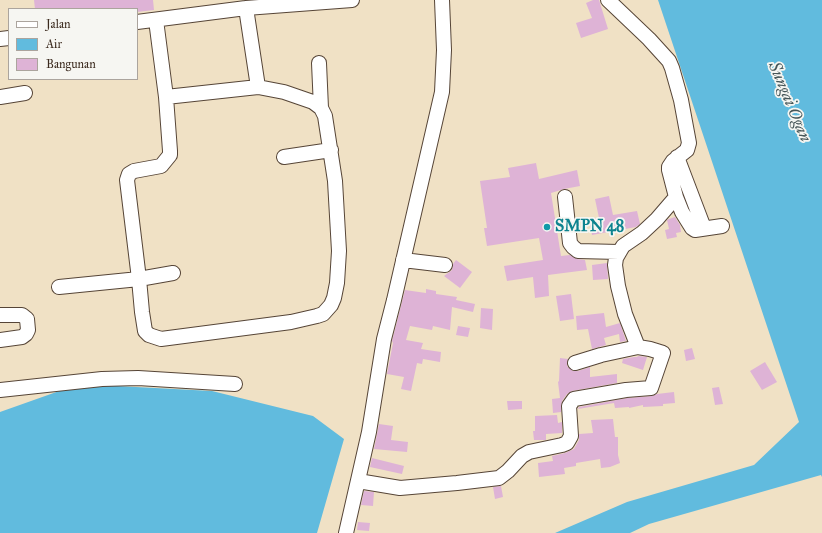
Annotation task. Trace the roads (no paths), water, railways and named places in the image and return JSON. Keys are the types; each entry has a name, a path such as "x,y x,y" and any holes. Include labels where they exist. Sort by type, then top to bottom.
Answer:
{"street":[{"path":"138,22 296,2 352,0"},
{"path":"346,533 369,432 384,339 442,92 444,50 442,0"},
{"path":"608,0 660,50 669,61 672,68 681,100 689,143 687,150 677,157 671,164 669,170 676,197 682,212 692,228 695,230 722,226"},
{"path":"246,8 258,87"},
{"path":"156,20 166,97 170,151 168,159 161,166 134,171 130,174 127,180 145,331 149,335 161,339 291,322 324,314 328,310 334,298 338,273 339,251 336,196 331,150 325,116 321,108 319,64"},
{"path":"166,97 258,87 295,95 313,102 321,108"},
{"path":"0,96 25,93"},
{"path":"284,157 331,150"},
{"path":"677,157 704,228"},
{"path":"565,197 570,242 573,247 578,251 619,252"},
{"path":"638,347 618,286 615,265 616,258 623,246 642,233 657,219 676,197"},
{"path":"403,260 445,265"},
{"path":"59,287 139,279 174,273"},
{"path":"0,315 22,315 27,319 28,330 22,337 0,340"},
{"path":"358,481 400,488 499,478 508,472 522,456 529,452 568,443 571,436 569,406 574,399 626,390 651,388 663,353 638,347 601,355 575,363"},
{"path":"0,390 102,379 138,378 235,384"}],"water":[{"name":"Sungai Ogan","path":"658,0 822,0 822,477 821,475 649,524 630,533 555,533 627,502 754,465 799,422"},
{"path":"79,384 212,391 313,416 344,439 317,533 0,533 0,412"}],"place":[{"name":"SMPN 48","path":"547,227"}]}
